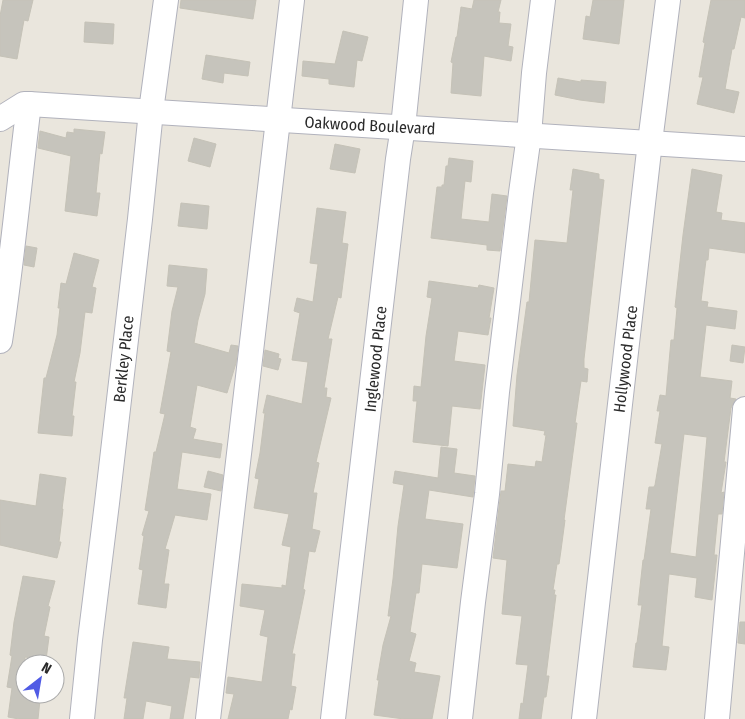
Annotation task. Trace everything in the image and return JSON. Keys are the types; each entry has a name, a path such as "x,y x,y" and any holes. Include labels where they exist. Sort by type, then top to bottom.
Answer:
{"street":[{"name":"Berkley Place","path":"82,719 151,111 166,0"},
{"path":"208,719 292,0"},
{"name":"Inglewood Place","path":"333,719 403,127 416,0"},
{"path":"460,719 517,221 529,135 543,0"},
{"name":"Hollywood Place","path":"584,719 668,0"},
{"path":"0,102 26,104"},
{"name":"Oakwood Boulevard","path":"26,104 745,149"},
{"path":"0,119 26,104"},
{"path":"0,341 10,275 26,104"},
{"path":"717,719 745,409"}],"building":[{"path":"3,0 33,0 28,21 24,20 17,59 0,56 0,16"},
{"path":"181,0 256,0 253,19 180,8"},
{"path":"474,0 501,0 498,12 500,12 499,23 511,24 508,46 513,47 511,61 484,56 481,96 451,93 453,63 451,62 461,7 472,9"},
{"path":"593,0 624,0 619,44 583,39 586,16 590,17"},
{"path":"711,0 745,0 745,18 741,17 734,49 732,49 725,89 739,92 734,113 697,104 703,77 699,77"},
{"path":"85,22 114,24 113,44 84,42"},
{"path":"343,31 368,37 362,61 357,60 354,87 329,84 329,79 302,76 303,61 335,64"},
{"path":"206,55 250,62 248,76 224,73 223,83 202,79"},
{"path":"558,78 581,82 581,80 606,82 604,103 555,95"},
{"path":"74,129 105,132 102,154 100,153 96,193 100,193 97,216 65,211 71,156 38,148 40,131 66,138 67,132 74,133"},
{"path":"194,138 216,144 210,167 188,161"},
{"path":"335,144 360,149 355,173 330,169"},
{"path":"449,158 473,161 471,182 465,181 461,219 489,222 492,194 507,196 500,251 487,250 487,245 431,238 437,187 444,185"},
{"path":"573,169 599,174 599,179 604,180 584,359 584,368 588,369 587,382 581,381 561,550 553,590 555,590 554,595 556,595 546,676 549,676 546,697 544,697 541,719 519,719 528,665 516,664 522,616 502,614 507,560 493,558 501,491 505,491 508,464 535,467 536,461 542,462 545,431 513,426 517,375 527,302 529,302 535,240 567,243 573,190 570,190"},
{"path":"692,169 722,175 716,212 722,213 721,220 745,223 745,253 709,248 701,301 708,302 707,307 737,311 735,329 706,325 700,377 732,381 730,398 736,399 731,408 724,462 726,462 721,493 724,492 722,514 718,514 714,555 717,555 712,600 695,597 697,578 669,574 662,646 669,647 666,670 633,667 642,605 638,605 643,560 651,509 646,509 649,487 654,487 655,485 662,444 655,443 660,411 657,411 660,395 666,396 671,340 674,340 677,308 675,307","holes":["684,434 707,437 696,557 670,553"]},
{"path":"181,203 209,206 207,229 178,226"},
{"path":"317,208 346,212 342,243 348,244 341,298 338,297 328,339 332,339 324,388 327,388 326,397 331,398 316,462 319,463 313,493 317,493 312,529 320,531 315,552 309,551 303,589 305,590 292,654 295,654 291,686 296,687 292,710 290,709 288,719 228,719 234,694 226,693 228,677 262,682 268,637 260,635 265,610 240,606 242,584 282,588 282,585 286,586 291,547 282,545 289,514 254,508 259,479 255,478 267,395 302,404 308,362 292,360 300,313 294,311 297,298 313,302 318,264 310,263"},
{"path":"26,246 37,248 34,267 24,265"},
{"path":"74,253 99,260 92,287 96,288 92,313 85,312 74,382 76,382 72,436 38,433 44,378 46,378 57,335 61,283 66,284"},
{"path":"169,265 207,269 205,294 194,343 229,353 231,345 238,346 236,363 227,393 197,385 190,427 196,429 193,439 222,444 220,458 182,452 177,489 211,494 207,520 175,515 165,549 169,550 164,584 169,584 166,608 138,604 143,570 139,569 144,536 142,535 149,511 145,510 154,452 156,452 165,414 160,413 171,352 167,351 172,311 178,287 167,286"},
{"path":"429,281 478,288 479,285 494,288 488,335 458,331 454,361 485,365 480,409 452,406 448,446 413,442 417,401 413,401 414,386 421,387 432,298 427,297"},
{"path":"732,345 745,347 743,363 730,361"},
{"path":"265,350 279,354 278,358 281,359 278,370 263,366"},
{"path":"441,447 457,449 454,473 475,476 473,497 429,490 425,519 463,524 457,568 422,564 419,593 416,593 410,632 416,634 409,661 416,663 414,672 440,676 432,719 404,719 374,715 383,645 391,616 388,616 404,485 393,483 395,471 438,478"},
{"path":"208,471 223,475 221,491 204,487"},
{"path":"40,474 66,478 59,542 61,542 57,558 0,545 0,500 36,506"},
{"path":"23,576 55,581 48,606 50,607 44,636 49,637 47,654 15,654 15,704 40,704 38,719 8,717 12,688 7,687 12,656 10,655"},
{"path":"740,622 745,622 745,644 738,643"},
{"path":"133,642 169,647 167,659 200,662 199,678 190,677 183,719 170,719 172,706 146,701 143,719 124,719 127,698 124,698"}]}
